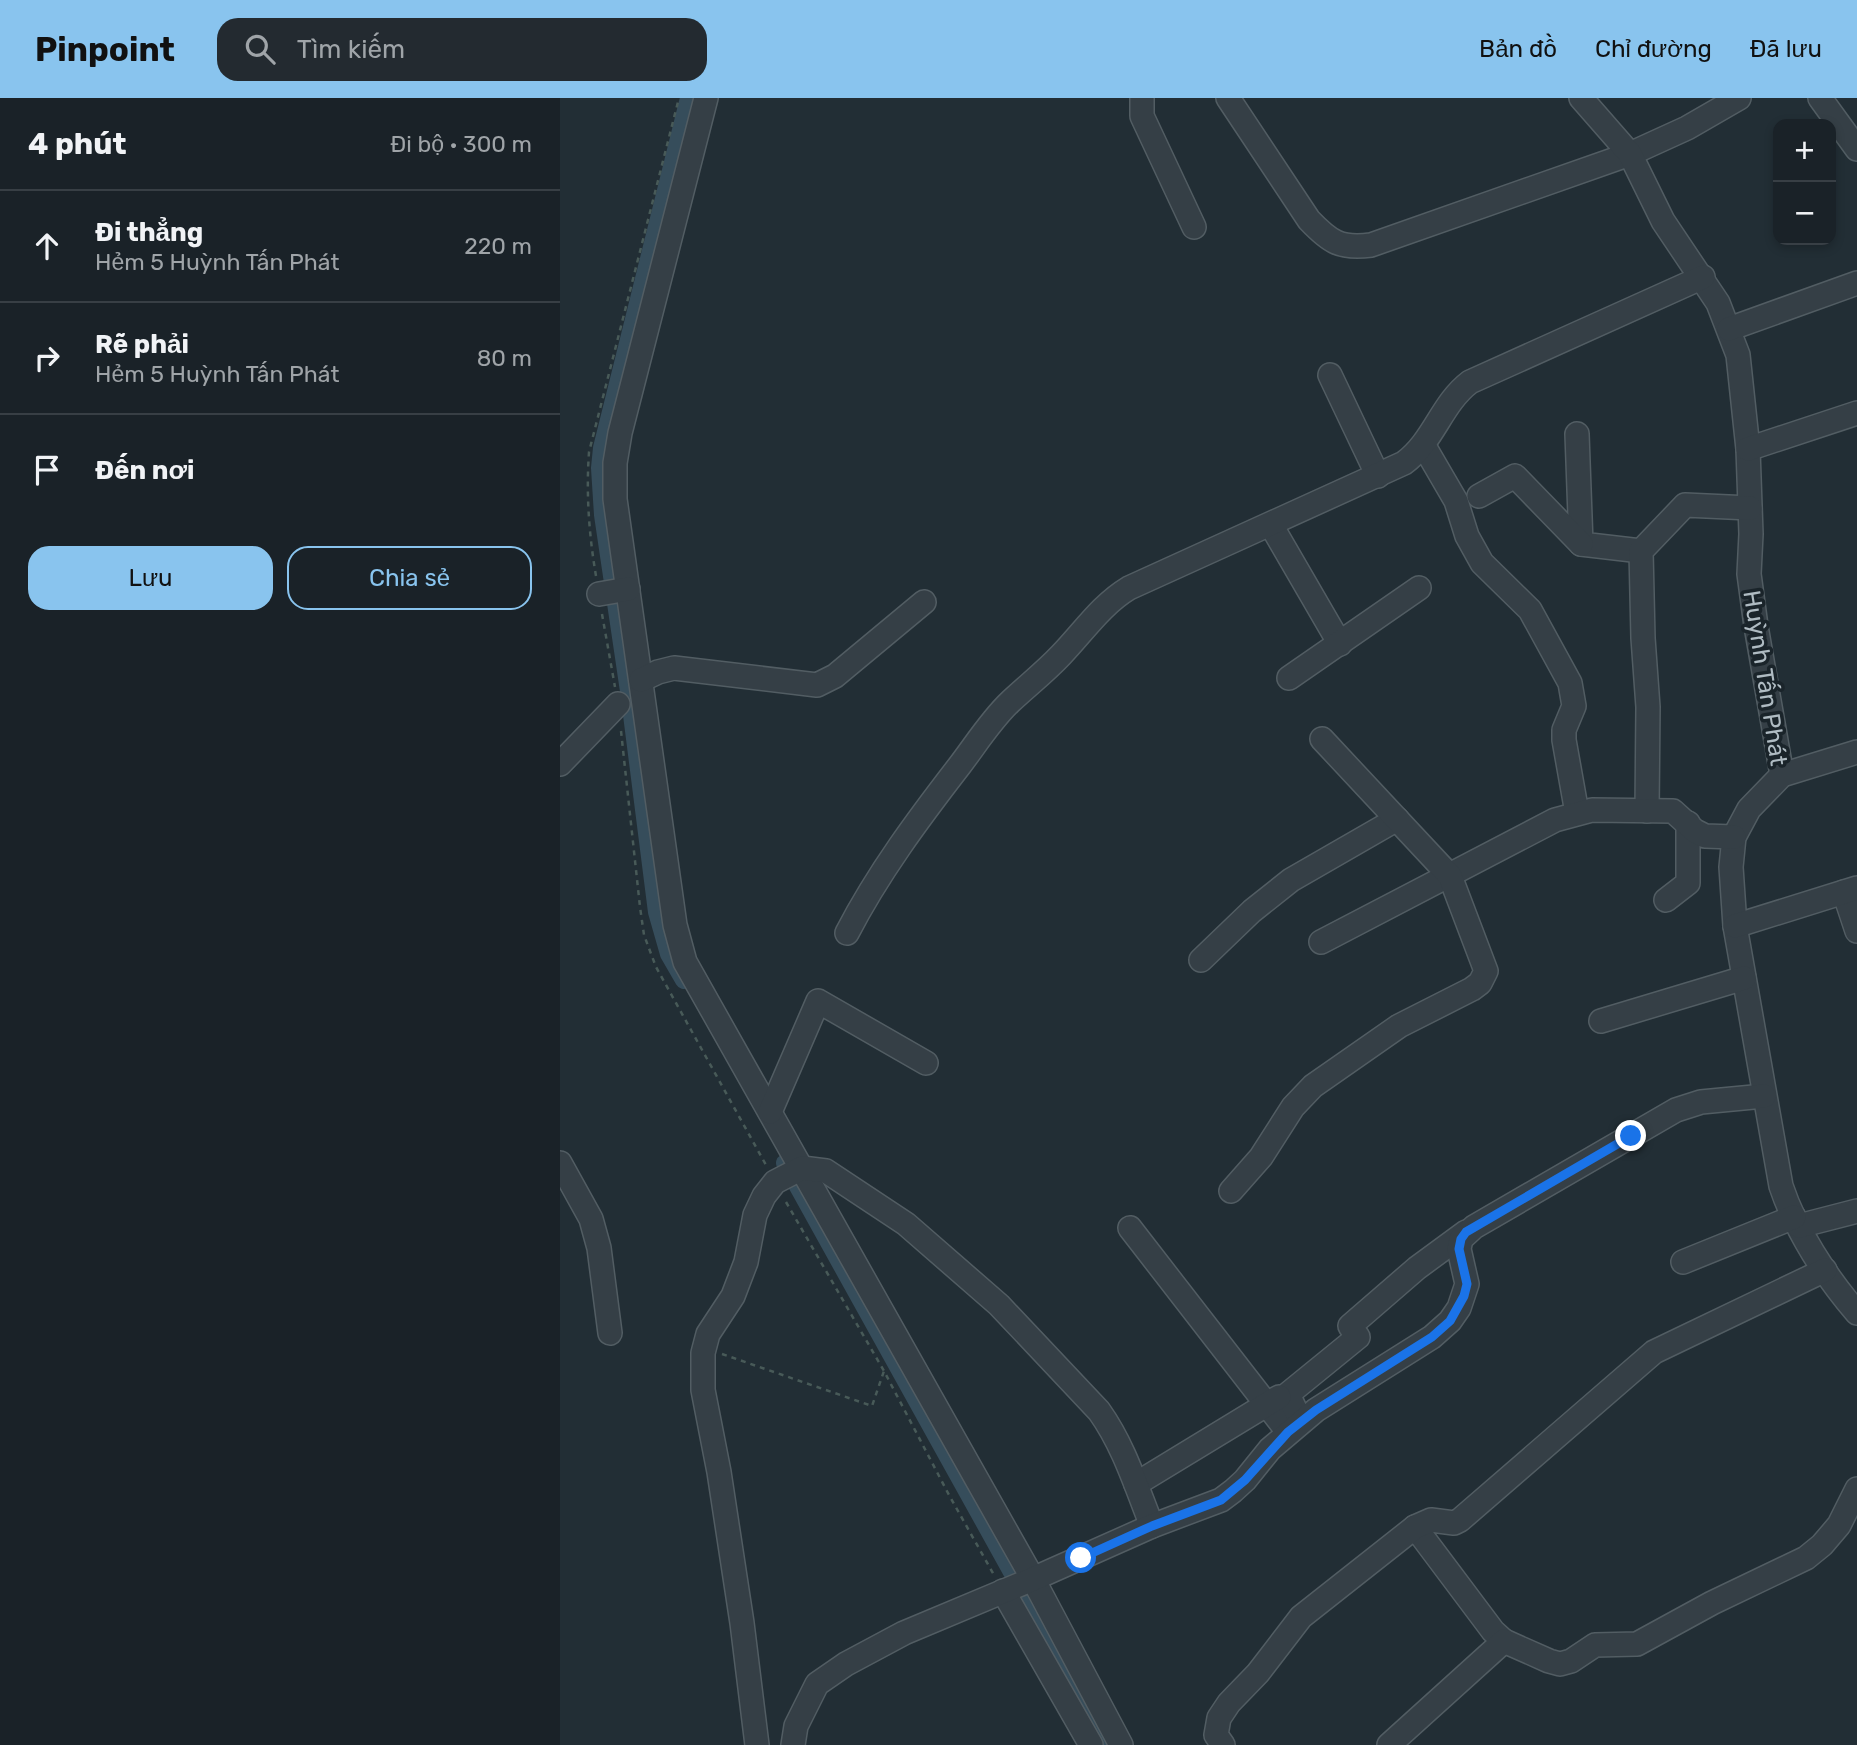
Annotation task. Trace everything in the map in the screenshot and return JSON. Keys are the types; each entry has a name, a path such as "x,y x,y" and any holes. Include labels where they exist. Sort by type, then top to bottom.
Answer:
{"street":[{"path":"706,98 617,453 615,499 675,925 683,954 802,1168 1020,1585 1091,1745"},
{"path":"1142,98 1142,116 1194,226"},
{"path":"1228,98 1309,220 1325,236 1339,244 1354,247 1371,245 1630,154 1687,128 1739,98"},
{"name":"Huỳnh Tấn Phát","path":"1581,98 1630,154 1663,221 1718,303 1738,355 1748,449 1749,574 1782,775 1749,809 1734,836 1731,867 1735,926 1781,1186 1796,1221 1825,1270 1857,1314"},
{"path":"1820,98 1857,149"},
{"path":"848,933 872,890 920,818 979,740 1009,703 1062,654 1114,597 1404,463 1424,446 1447,404 1470,382 1703,277"},
{"path":"1729,330 1857,283"},
{"path":"1329,375 1378,476"},
{"path":"1748,449 1857,413"},
{"path":"1577,434 1581,544"},
{"path":"1424,446 1456,501 1467,536 1478,557 1492,575 1530,610 1570,683 1574,706 1564,730 1563,740 1577,813"},
{"path":"1479,496 1515,476 1581,544 1641,551"},
{"path":"1647,811 1648,707 1641,551 1685,505 1750,508"},
{"path":"1270,525 1340,644"},
{"path":"1289,678 1419,588"},
{"path":"599,594 628,589"},
{"path":"640,680 674,668 817,685 835,676 924,602"},
{"path":"560,764 618,704"},
{"path":"1231,1191 1261,1157 1293,1107 1313,1086 1399,1026 1472,989 1485,977 1486,971 1450,876 1322,739"},
{"path":"1782,775 1857,752"},
{"path":"1321,942 1537,829 1577,813 1592,810 1673,811 1695,831 1705,836 1734,836"},
{"path":"1201,960 1252,911 1291,880 1397,819"},
{"path":"1666,900 1688,883 1688,823"},
{"path":"1735,926 1850,890 1857,931"},
{"path":"1601,1021 1744,978"},
{"path":"770,1112 818,1001 926,1063"},
{"path":"1295,1427 1288,1394 1358,1337 1350,1326 1417,1268 1466,1232 1676,1110 1701,1102 1764,1096"},
{"path":"560,1163 590,1219 599,1248 610,1333"},
{"path":"757,1745 737,1596 704,1390 703,1353 708,1334 733,1296 746,1262 755,1216 764,1196 775,1182 802,1168 826,1171 906,1224 999,1305 1099,1412 1121,1447 1152,1526"},
{"path":"1683,1262 1796,1221 1857,1211"},
{"path":"1130,1228 1266,1404 1295,1427"},
{"path":"793,1745 796,1726 817,1684 846,1664 904,1633 1152,1526 1221,1500 1245,1480 1295,1427 1339,1393 1432,1337 1450,1321 1459,1308 1467,1284 1459,1249 1466,1232"},
{"path":"1223,1745 1216,1735 1219,1718 1301,1617 1415,1527 1431,1520 1454,1523 1460,1520 1654,1352 1825,1270"},
{"path":"1136,1484 1293,1390"},
{"path":"1415,1527 1493,1631 1504,1641 1560,1664 1571,1661 1595,1645 1637,1644 1712,1603 1806,1558 1822,1545 1839,1525 1857,1489"},
{"path":"1020,1585 1121,1745"},
{"path":"1389,1745 1504,1641"}],"path":[{"path":"679,98 589,452 587,480 590,541 618,704 644,935 656,968 884,1371 949,1495 1020,1585"},
{"path":"722,1354 872,1406 884,1371"}],"waterway":[{"path":"684,980 669,954 657,912 603,515 600,468 602,448 689,98"},
{"path":"785,1163 1108,1745"}],"route":[{"path":"1081,1558 1152,1526 1221,1500 1233,1491 1288,1432 1316,1410 1339,1393 1432,1337 1450,1321 1459,1308 1467,1284 1459,1249 1466,1232 1631,1136"}]}
